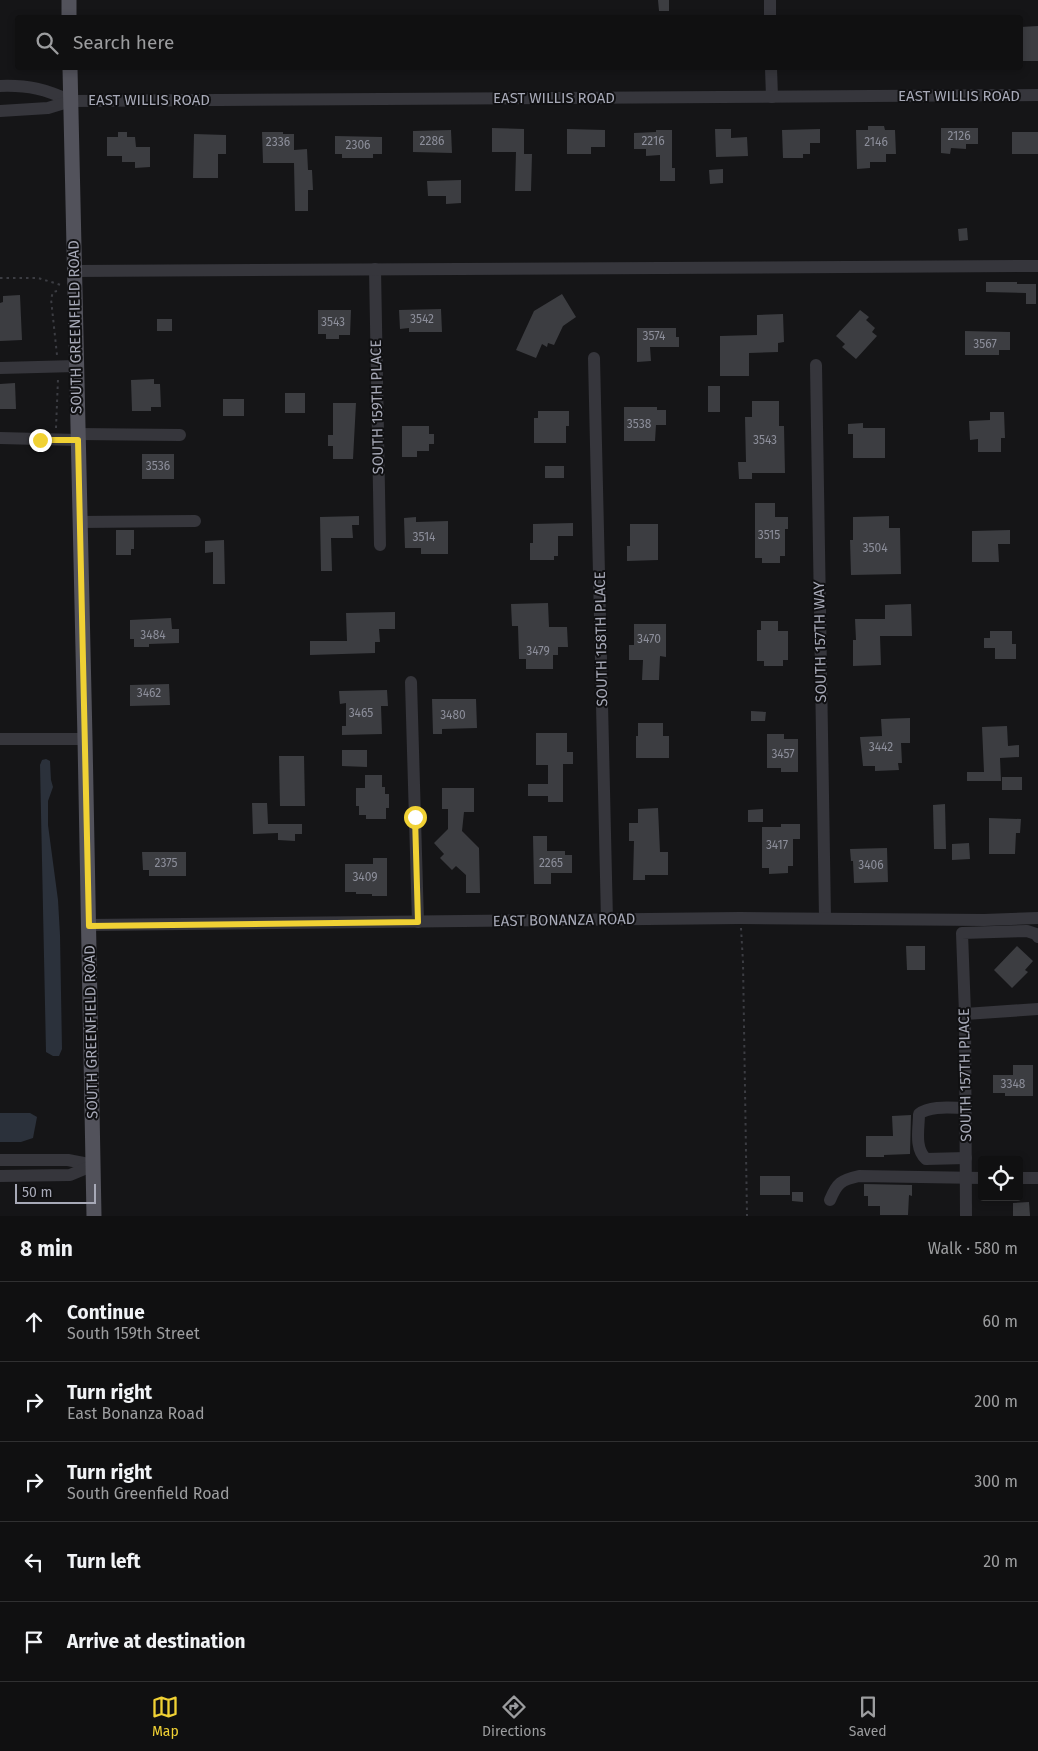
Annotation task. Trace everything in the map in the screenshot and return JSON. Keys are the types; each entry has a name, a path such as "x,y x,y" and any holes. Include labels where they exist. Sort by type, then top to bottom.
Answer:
{"main road":[{"path":"69,0 69,15"},
{"name":"SOUTH GREENFIELD ROAD","path":"70,70 79,522 86,739 94,1216"}],"street":[{"path":"770,0 770,15"},
{"path":"771,70 772,97"},
{"path":"0,86 20,85 48,90 71,101"},
{"name":"EAST WILLIS ROAD","path":"71,101 1038,95"},
{"path":"0,111 48,108 71,101"},
{"path":"74,278 375,269 1038,266"},
{"name":"SOUTH 159TH PLACE","path":"375,269 380,545"},
{"name":"SOUTH 158TH PLACE","path":"594,358 607,920"},
{"name":"SOUTH 157TH WAY","path":"816,365 825,918"},
{"path":"0,368 76,366"},
{"path":"0,438 56,440 78,437 180,434"},
{"path":"79,522 195,521"},
{"path":"411,682 418,922"},
{"path":"0,739 86,739"},
{"name":"EAST BONANZA ROAD","path":"89,926 740,918 984,920 1038,918"},
{"name":"SOUTH 157TH PLACE","path":"966,1216 965,1014 962,933 1027,931 1036,934 1038,938"},
{"path":"965,1014 1038,1010"},
{"path":"966,1108 924,1110 919,1114 918,1146 926,1159 966,1158"},
{"path":"0,1160 68,1160 94,1165"},
{"path":"0,1176 70,1175 94,1165"},
{"path":"830,1200 836,1187 845,1179 859,1176 978,1178"},
{"path":"1023,1178 1038,1178"}],"path":[{"path":"0,278 38,278 57,285 74,278"},
{"path":"57,291 53,292 51,299 57,357"},
{"path":"56,440 56,401 59,396 58,374"},
{"path":"740,918 743,972 747,1216"}],"shaded area":[{"path":"42,760 50,761 53,787 48,801 48,825 58,900 60,935 62,1049 59,1056 53,1056 46,1052 40,765"},
{"path":"0,1113 30,1113 37,1117 33,1138 21,1142 0,1142"}],"building":[{"path":"658,0 669,0 669,11 659,11"},
{"path":"1038,26 1038,61 1023,61 1023,27"},
{"path":"868,126 884,126 885,130 895,130 896,154 886,154 886,162 870,162 870,168 857,169 856,130 868,130"},
{"path":"492,128 524,129 524,154 532,154 531,191 515,191 516,152 492,152"},
{"path":"941,128 978,128 978,144 966,144 966,149 951,148 950,154 941,153"},
{"path":"567,129 605,130 605,147 591,147 591,154 567,154"},
{"path":"715,129 731,129 731,138 747,137 748,156 716,157"},
{"path":"820,129 820,143 810,143 810,154 803,154 803,158 783,158 782,130"},
{"path":"451,130 452,153 413,152 413,131"},
{"path":"656,130 672,130 672,168 675,168 675,181 660,181 660,155 646,156 646,149 634,149 634,133 656,132"},
{"path":"118,132 127,132 127,137 135,137 136,147 150,147 150,167 135,168 135,162 122,162 122,156 107,156 107,137 118,137"},
{"path":"262,132 294,134 294,150 307,149 308,170 312,170 313,190 308,190 308,211 295,211 294,163 263,163"},
{"path":"1012,132 1038,132 1038,154 1012,154"},
{"path":"194,134 226,135 226,154 218,154 218,178 193,178"},
{"path":"335,136 382,137 382,154 373,154 373,158 342,158 342,154 335,154"},
{"path":"723,169 723,183 710,184 709,170"},
{"path":"461,180 461,203 446,204 446,196 428,196 427,181"},
{"path":"967,228 968,240 959,241 958,229"},
{"path":"986,282 1036,284 1036,304 1026,304 1026,293 986,292"},
{"path":"562,294 576,317 563,326 554,345 548,343 547,347 542,344 536,358 516,350 534,311"},
{"path":"20,295 22,340 0,341 0,303 3,302 3,296"},
{"path":"441,309 442,332 409,332 409,328 400,329 399,310"},
{"path":"318,310 351,310 350,335 339,335 339,339 326,339 326,334 318,334"},
{"path":"860,310 869,317 866,320 875,328 872,332 877,336 856,359 842,347 845,344 836,336"},
{"path":"783,314 784,342 778,343 778,352 749,353 749,376 720,376 720,336 757,335 757,315"},
{"path":"157,319 172,319 172,331 157,331"},
{"path":"637,328 676,328 676,337 679,337 679,347 650,347 651,361 637,362"},
{"path":"965,331 1010,332 1010,350 999,350 999,355 965,355"},
{"path":"154,379 154,384 160,384 161,407 151,407 151,411 132,411 131,380"},
{"path":"15,383 16,409 0,409 0,384"},
{"path":"708,386 720,386 720,412 708,412"},
{"path":"285,393 305,393 305,413 285,413"},
{"path":"223,399 244,399 244,416 223,416"},
{"path":"752,401 779,401 779,426 784,426 785,473 752,473 752,479 739,479 738,462 746,462 745,417 752,417"},
{"path":"333,403 356,403 353,459 333,459 333,446 328,446 328,435 333,435"},
{"path":"624,407 657,407 657,410 666,410 666,425 656,425 655,441 624,441"},
{"path":"538,411 569,411 569,426 566,426 566,443 534,443 534,418 538,418"},
{"path":"990,412 1004,412 1005,438 1001,438 1001,452 978,452 978,439 970,440 969,421 990,420"},
{"path":"863,423 863,428 885,428 885,458 853,458 853,434 848,434 848,424"},
{"path":"402,426 429,426 429,434 434,434 434,444 429,444 429,451 417,451 417,457 402,457"},
{"path":"142,454 174,454 174,479 142,479"},
{"path":"545,466 564,466 564,478 545,478"},
{"path":"755,503 775,503 775,517 788,517 788,529 785,529 785,556 780,556 780,563 762,563 762,558 755,558"},
{"path":"359,516 359,525 352,525 353,538 331,538 332,571 321,571 320,517"},
{"path":"889,516 889,528 900,528 901,574 851,575 850,540 853,540 853,517"},
{"path":"416,517 416,522 448,521 448,554 421,554 421,548 405,548 404,518"},
{"path":"573,523 573,536 558,536 558,556 554,556 554,560 530,560 530,543 533,543 533,524"},
{"path":"630,524 658,524 658,560 627,561 627,546 630,546"},
{"path":"116,530 134,530 134,549 131,549 131,555 116,555"},
{"path":"1010,530 1010,544 998,544 999,562 972,562 972,531"},
{"path":"224,540 225,584 213,584 213,552 205,553 205,541"},
{"path":"548,603 549,627 567,627 568,647 558,647 558,655 553,655 553,669 526,669 526,659 519,659 518,626 512,626 511,604"},
{"path":"911,604 912,636 880,636 881,665 853,666 853,640 856,640 855,619 885,619 885,605"},
{"path":"395,612 395,629 379,629 380,642 375,642 375,653 310,655 310,641 347,641 346,613"},
{"path":"171,618 172,629 179,629 179,643 149,644 149,647 134,647 134,639 130,639 130,620"},
{"path":"761,621 778,621 778,631 788,631 788,660 783,660 783,666 764,666 764,661 757,661 757,630 761,630"},
{"path":"634,624 666,624 666,657 660,656 659,680 642,680 643,660 629,660 629,645 634,645"},
{"path":"990,631 1012,631 1012,644 1016,644 1016,659 995,659 995,648 984,648 984,638 990,638"},
{"path":"169,684 170,705 130,706 130,685"},
{"path":"387,690 388,706 381,706 382,734 342,735 342,726 346,726 346,703 340,704 339,691"},
{"path":"432,699 476,699 477,728 442,729 442,734 433,734"},
{"path":"751,711 766,712 765,721 751,721"},
{"path":"910,718 910,743 901,743 902,763 898,763 899,770 875,771 875,766 863,766 860,737 882,736 881,719"},
{"path":"638,723 663,723 663,736 669,736 669,758 636,758"},
{"path":"1007,726 1008,746 1019,745 1019,757 1000,758 1001,781 967,781 967,772 984,772 982,727"},
{"path":"536,733 567,733 567,752 573,752 573,764 563,764 563,802 548,802 548,796 528,796 528,784 548,784 548,765 536,765"},
{"path":"767,734 784,734 784,739 798,739 798,772 781,772 781,768 767,768"},
{"path":"342,750 367,750 367,767 342,766"},
{"path":"279,756 304,756 305,806 280,806"},
{"path":"365,775 382,775 382,787 385,787 385,794 389,794 389,808 386,808 386,819 366,819 366,815 359,815 359,806 356,806 356,788 365,788"},
{"path":"1002,777 1022,777 1022,790 1002,790"},
{"path":"442,788 474,788 474,812 464,812 462,831 479,848 480,893 466,893 466,875 456,866 452,870 440,858 444,854 434,843 448,829 448,809 442,809"},
{"path":"252,803 267,803 268,824 302,824 302,834 295,834 295,841 278,840 278,833 253,834"},
{"path":"945,804 946,849 934,849 933,805"},
{"path":"658,808 660,852 668,852 668,875 645,875 645,880 633,880 634,841 629,841 629,823 638,823 638,809"},
{"path":"763,809 763,822 748,822 748,810"},
{"path":"989,818 1021,819 1020,833 1016,833 1015,854 989,854"},
{"path":"781,824 800,824 800,839 793,839 793,866 788,866 788,873 769,874 769,868 762,868 762,827 781,827"},
{"path":"533,836 547,836 547,851 565,851 565,855 572,855 572,873 551,873 551,884 534,884"},
{"path":"969,843 970,859 952,860 952,844"},
{"path":"887,848 888,882 854,883 853,861 851,861 850,849"},
{"path":"142,852 186,852 186,876 149,876 149,870 143,870"},
{"path":"373,858 387,858 387,896 345,892 345,864 373,864"},
{"path":"906,946 925,946 925,970 907,970"},
{"path":"1017,946 1033,961 1025,970 1028,972 1012,988 994,970"},
{"path":"1013,1065 1033,1065 1033,1096 1005,1096 1005,1093 993,1093 993,1075 1013,1075"},
{"path":"911,1115 910,1154 866,1157 866,1136 893,1136 892,1116"},
{"path":"760,1176 790,1176 790,1195 760,1195"},
{"path":"864,1184 912,1185 912,1196 909,1195 908,1215 880,1215 880,1206 868,1206 868,1196 864,1196"},
{"path":"792,1192 803,1192 803,1202 792,1201"},
{"path":"1029,1202 1030,1216 1013,1216 1013,1203"}],"route":[{"path":"40,440 78,440 89,926 418,922 415,817"}]}
